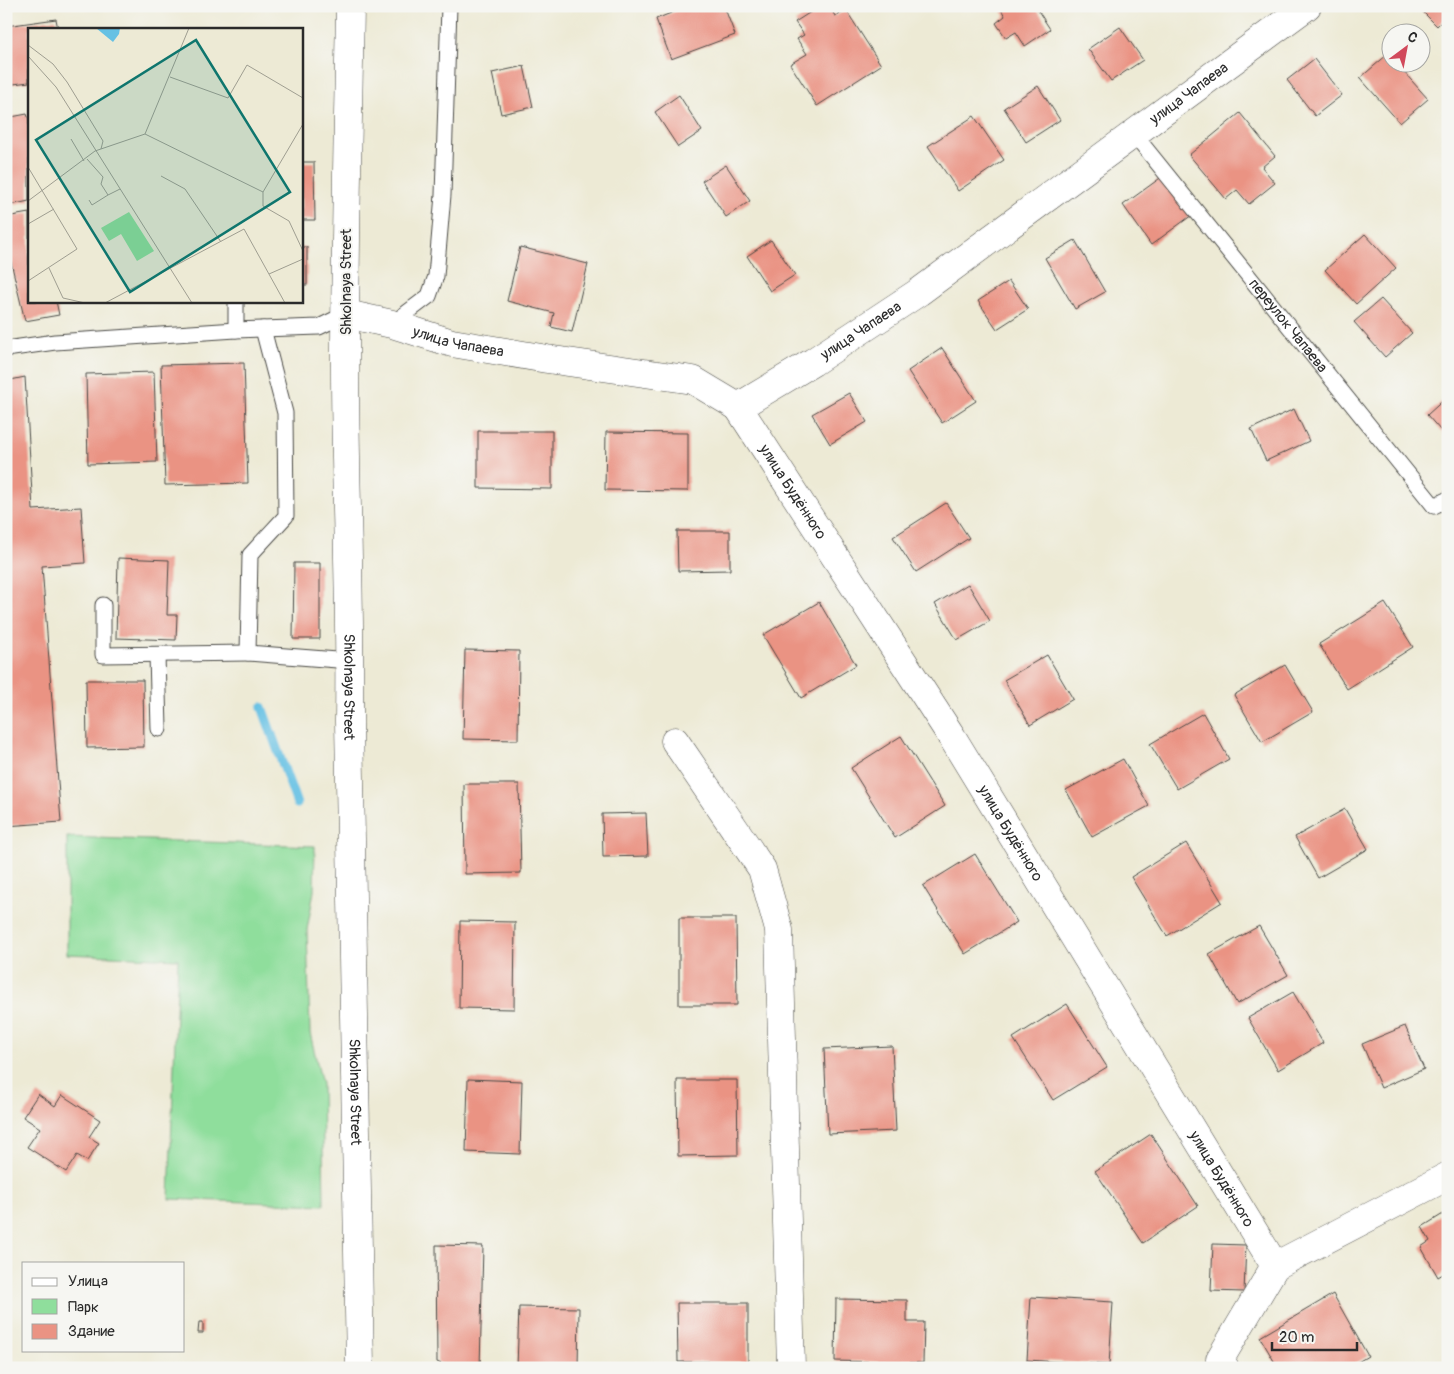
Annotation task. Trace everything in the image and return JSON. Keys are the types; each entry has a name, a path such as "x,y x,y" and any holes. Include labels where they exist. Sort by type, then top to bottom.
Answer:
{"street":[{"name":"Shkolnaya Street","path":"350,6 345,367 360,1368"},
{"name":"улица Чапаева","path":"346,314 392,324 452,343 693,380 738,406 813,362 919,292 1307,6"},
{"name":"улица Будённого","path":"738,406 952,737 1275,1266"},
{"path":"675,741 762,869 780,930 792,1368"},
{"path":"1223,1363 1275,1266 1448,1176"}],"lane":[{"path":"392,324 429,296 436,276 443,195 449,6"},
{"name":"переулок Чапаева","path":"1134,134 1434,506 1448,499"},
{"path":"236,302 236,330"},
{"path":"6,349 55,342 236,330 319,327 346,314"},
{"path":"248,653 250,555 286,516 285,413 263,330"},
{"path":"103,605 103,655 248,653 350,660"},
{"path":"157,655 159,728"}],"green space":[{"path":"67,837 315,846 314,891 307,930 310,1033 322,1084 324,1205 169,1199 178,959 67,954"}],"building":[{"path":"675,6 724,6 735,35 671,59 656,19 676,11"},
{"path":"820,6 829,6 835,16 846,10 881,65 817,106 790,64 807,54 797,39 804,35 795,22"},
{"path":"999,6 1035,6 1050,29 1025,46 1016,32 1006,38 996,23 1005,16"},
{"path":"1417,6 1448,6 1448,15 1437,26"},
{"path":"56,19 58,28 28,28 28,82 6,85 6,26"},
{"path":"1120,27 1143,60 1111,81 1088,49"},
{"path":"1314,59 1342,95 1315,116 1287,80"},
{"path":"1382,59 1382,72 1404,72 1428,99 1400,123 1360,78"},
{"path":"524,66 533,107 501,114 492,73"},
{"path":"1038,86 1060,120 1026,142 1004,108"},
{"path":"679,95 702,131 678,147 655,112"},
{"path":"1240,113 1275,156 1262,167 1275,183 1249,204 1237,190 1226,199 1189,155"},
{"path":"27,114 28,117 28,201 6,206 6,118"},
{"path":"974,116 1004,160 958,191 928,146"},
{"path":"302,162 314,162 315,220 302,220"},
{"path":"726,165 750,201 726,217 702,181"},
{"path":"1163,176 1192,215 1151,245 1123,205"},
{"path":"28,213 28,302 56,302 59,315 25,321 6,241 6,217"},
{"path":"1365,234 1396,268 1356,304 1325,270"},
{"path":"771,240 795,275 770,291 747,256"},
{"path":"1075,240 1105,292 1075,309 1045,258"},
{"path":"302,247 307,247 307,285 302,285"},
{"path":"520,247 588,264 572,332 551,327 554,313 507,301"},
{"path":"1009,281 1028,309 997,329 978,301"},
{"path":"1381,299 1412,333 1385,357 1354,322"},
{"path":"942,348 976,401 942,423 908,371"},
{"path":"244,363 248,483 165,485 161,365"},
{"path":"154,372 157,462 88,464 86,374"},
{"path":"25,377 33,510 81,507 85,563 42,566 61,822 6,826 6,381"},
{"path":"849,393 867,422 830,444 812,414"},
{"path":"1448,396 1448,439 1427,415"},
{"path":"1294,409 1309,441 1266,461 1251,429"},
{"path":"478,431 552,431 552,489 478,488"},
{"path":"606,432 688,433 688,491 605,490"},
{"path":"946,503 969,538 916,572 893,537"},
{"path":"677,531 730,531 730,570 678,571"},
{"path":"118,558 169,560 167,615 177,615 176,640 116,638"},
{"path":"294,563 320,563 320,639 293,639"},
{"path":"968,584 990,621 957,640 935,604"},
{"path":"819,602 856,665 801,698 763,635"},
{"path":"1385,603 1413,647 1347,689 1319,644"},
{"path":"465,650 519,651 518,740 463,739"},
{"path":"1047,655 1073,699 1030,725 1004,680"},
{"path":"1285,665 1313,712 1262,742 1234,695"},
{"path":"86,680 143,680 144,747 87,748"},
{"path":"1203,713 1229,759 1177,789 1150,744"},
{"path":"901,736 945,806 895,838 851,768"},
{"path":"1123,759 1149,806 1092,837 1066,790"},
{"path":"464,784 519,784 521,873 465,874"},
{"path":"1345,809 1368,849 1318,878 1295,837"},
{"path":"646,813 648,856 603,857 602,814"},
{"path":"1186,843 1222,902 1167,936 1131,877"},
{"path":"975,854 1017,922 965,954 923,886"},
{"path":"679,918 736,918 737,1005 679,1005"},
{"path":"460,921 515,922 514,1009 459,1008"},
{"path":"1259,926 1288,975 1237,1004 1209,954"},
{"path":"1293,992 1323,1043 1278,1070 1248,1018"},
{"path":"1067,1004 1107,1067 1053,1100 1013,1038"},
{"path":"1405,1026 1424,1069 1381,1088 1362,1044"},
{"path":"892,1046 896,1131 828,1134 824,1049"},
{"path":"468,1079 522,1081 520,1154 466,1152"},
{"path":"677,1080 737,1080 738,1155 678,1156"},
{"path":"38,1094 55,1106 62,1095 100,1120 89,1137 99,1143 87,1161 77,1155 66,1172 27,1147 40,1128 23,1117"},
{"path":"1151,1134 1198,1206 1143,1243 1095,1171"},
{"path":"1448,1211 1448,1271 1438,1277 1421,1247 1430,1241 1422,1227"},
{"path":"1213,1244 1246,1245 1244,1292 1211,1291"},
{"path":"436,1245 483,1246 480,1368 450,1368 437,1362"},
{"path":"1333,1294 1368,1356 1348,1368 1278,1368 1260,1337"},
{"path":"1031,1297 1113,1302 1109,1365 1027,1360"},
{"path":"836,1299 907,1300 907,1322 924,1322 923,1363 835,1361"},
{"path":"677,1303 748,1303 748,1362 678,1362"},
{"path":"519,1307 579,1308 578,1368 517,1368"},
{"path":"199,1322 203,1322 203,1333 198,1333"}],"waterway":[{"path":"262,707 297,804"}]}
